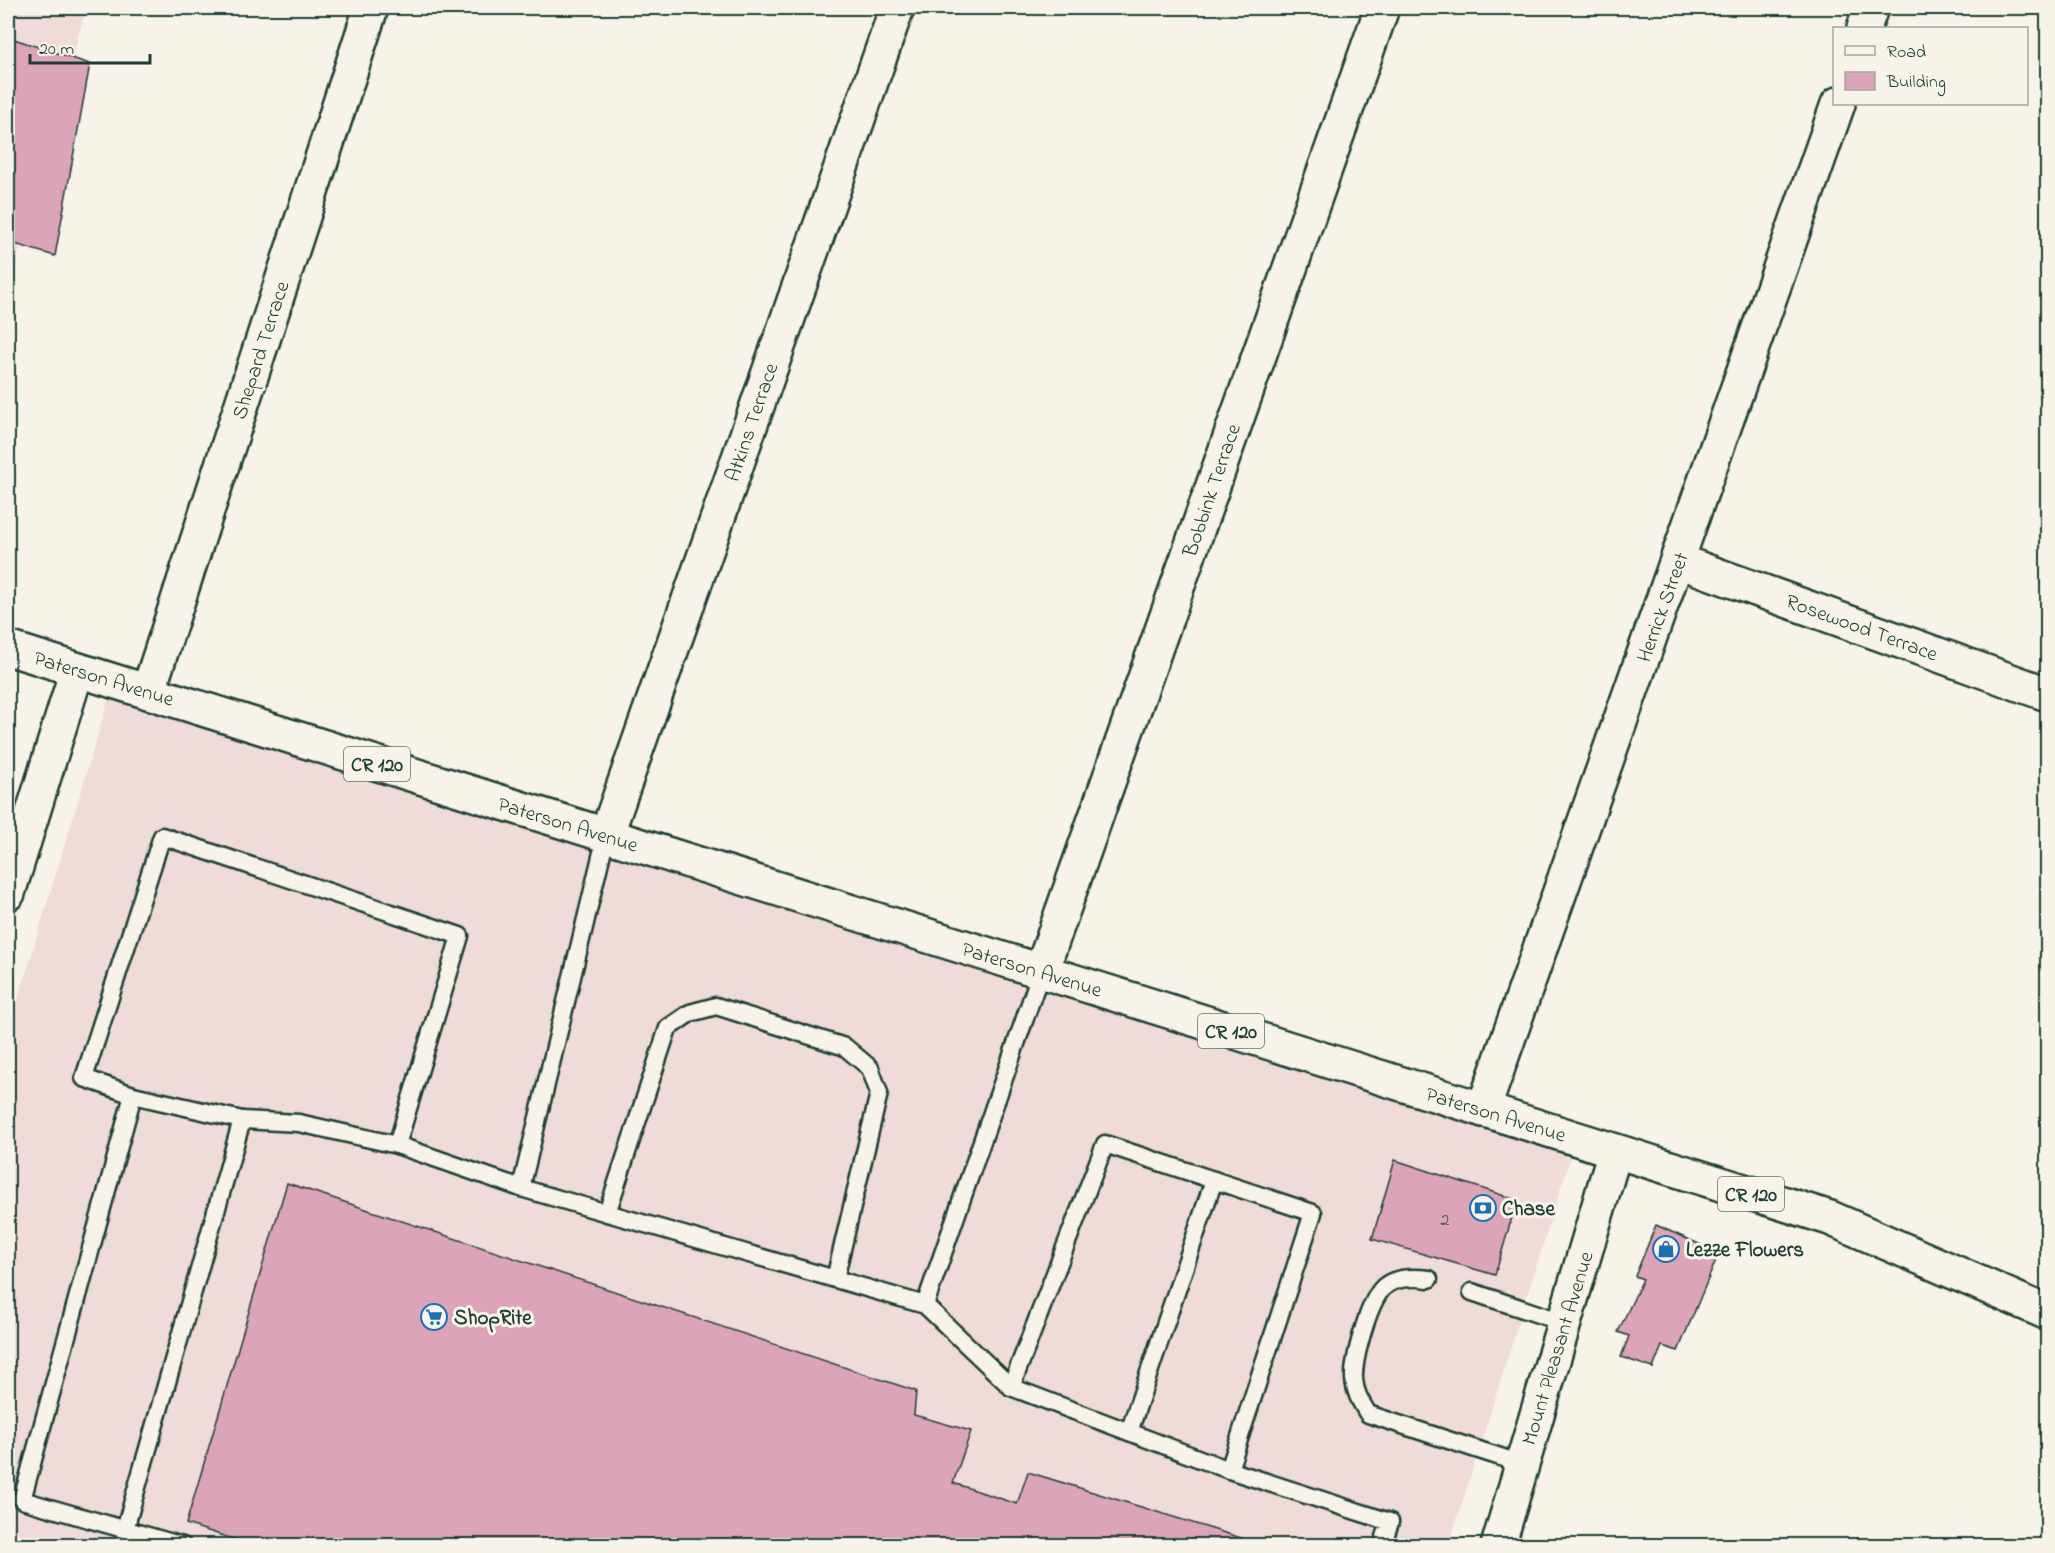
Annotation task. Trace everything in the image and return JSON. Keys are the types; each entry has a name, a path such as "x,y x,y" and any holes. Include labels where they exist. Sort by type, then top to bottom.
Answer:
{"street":[{"name":"Shepard Terrace","path":"148,692 372,8"},
{"name":"Atkins Terrace","path":"606,836 897,8"},
{"name":"Bobbink Terrace","path":"1041,972 1382,8"},
{"path":"1864,27 1871,8"},
{"name":"Herrick Street","path":"1483,1110 1838,105"},
{"name":"Rosewood Terrace","path":"1678,561 2047,694"},
{"name":"Paterson Avenue","path":"8,648 1830,1218 2048,1313"},
{"path":"8,892 76,670"},
{"name":"Mount Pleasant Avenue","path":"1498,1545 1615,1151"}],"lane":[{"path":"397,1145 460,936 162,836 84,1078 133,1095 242,1120 298,1124 397,1145 521,1188 926,1305 1011,1388 1229,1470 1390,1522 1383,1545"},
{"path":"521,1188 606,836"},
{"path":"926,1305 1041,972"},
{"path":"607,1213 668,1028 690,1012 716,1006 845,1047 870,1068 879,1093 835,1279"},
{"path":"133,1095 22,1500 183,1545"},
{"path":"125,1529 242,1120"},
{"path":"1011,1388 1105,1144 1313,1213 1229,1470"},
{"path":"1129,1432 1214,1180"},
{"path":"1429,1279 1416,1277 1397,1280 1381,1289 1369,1313 1359,1347 1354,1378 1357,1397 1368,1414 1522,1464"},
{"path":"1472,1292 1565,1323"}],"shaded area":[{"path":"8,8 86,8 8,292"},
{"path":"114,681 1576,1139 1449,1545 8,1546 8,1033"}],"building":[{"path":"8,37 90,64 55,256 8,242"},
{"path":"1395,1160 1517,1200 1495,1275 1372,1239"},
{"path":"287,1183 916,1391 914,1415 971,1431 953,1483 1017,1504 1028,1472 1267,1546 255,1546 186,1524"},
{"path":"1656,1225 1719,1253 1678,1351 1662,1346 1653,1368 1621,1357 1629,1336 1618,1332 1643,1279 1635,1276"}],"place":[{"name":"Chase","path":"1483,1208"},
{"name":"Lezze Flowers","path":"1666,1249"},
{"name":"ShopRite","path":"434,1317"}]}
